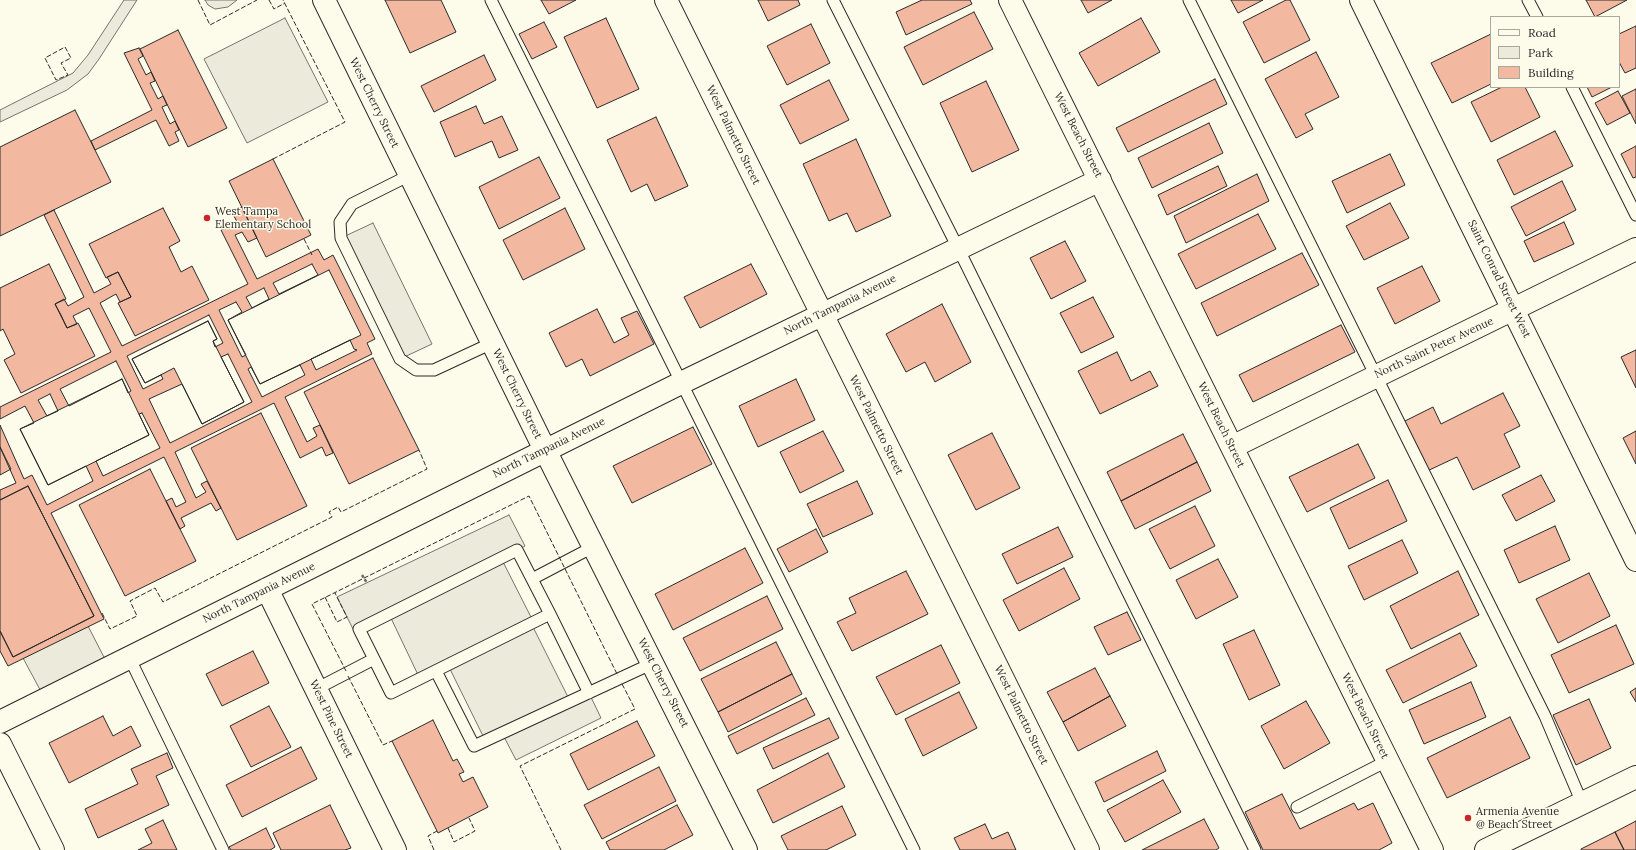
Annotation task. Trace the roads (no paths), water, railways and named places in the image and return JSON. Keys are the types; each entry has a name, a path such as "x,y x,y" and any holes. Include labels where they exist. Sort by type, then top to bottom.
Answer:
{"street":[{"name":"West Cherry Street","path":"324,0 593,547 653,663 746,850"},
{"name":"West Palmetto Street","path":"666,0 1088,850"},
{"name":"West Beach Street","path":"1010,0 1432,850"},
{"name":"Saint Conrad Street West","path":"1361,0 1515,310 1636,560"},
{"name":"North Tampania Avenue","path":"0,722 821,314 1100,180"},
{"name":"North Saint Peter Avenue","path":"1232,447 1636,250"},
{"name":"West Pine Street","path":"267,589 396,850"},
{"path":"0,744 53,850"},
{"path":"1486,850 1636,777"}],"lane":[{"path":"491,0 914,850"},
{"path":"833,0 958,248 1255,850"},
{"path":"1188,0 1545,716 1582,803"},
{"path":"1528,0 1536,16"},
{"path":"1572,88 1636,215"},
{"path":"410,175 352,204 340,222 341,238 400,359 416,370 434,370 492,343"},
{"path":"532,580 593,547"},
{"path":"550,614 391,693 359,629 517,550 550,614 589,693"},
{"path":"129,657 224,850"},
{"path":"316,689 374,659"},
{"path":"436,671 474,746 653,663"},
{"path":"1297,807 1387,761"}],"place":[{"name":"West Tampa Elementary School","path":"207,218"},
{"name":"Armenia Avenue @ Beach Street","path":"1468,818"}]}
